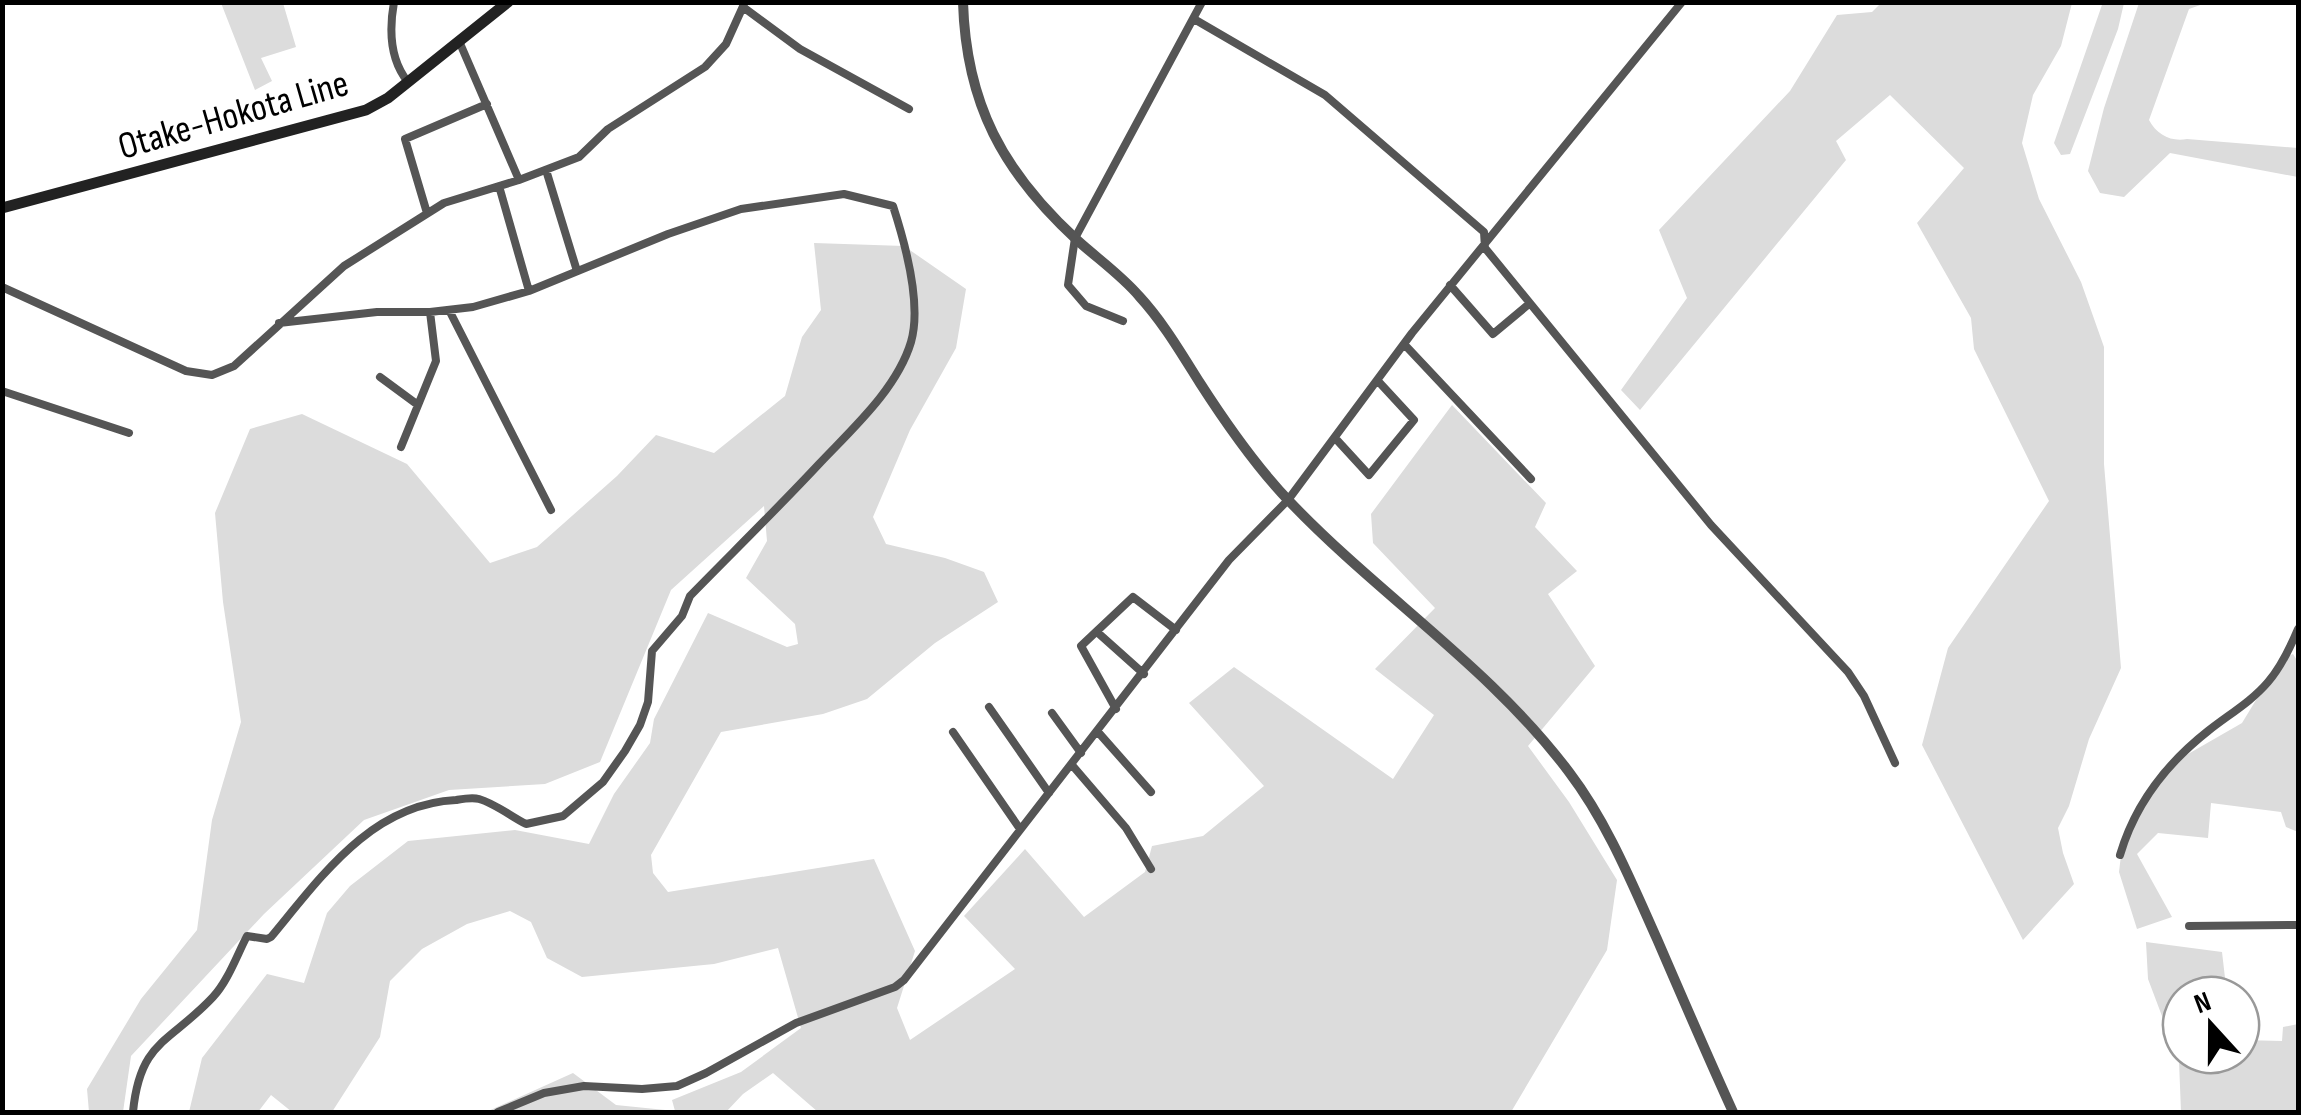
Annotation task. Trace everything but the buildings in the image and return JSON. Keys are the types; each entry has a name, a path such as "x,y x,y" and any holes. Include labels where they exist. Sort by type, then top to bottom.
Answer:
{"main road":[{"name":"Otake-Hokota Line","path":"2,208 366,110 408,82 508,2"}],"street":[{"path":"394,2 390,23 393,49 397,69 408,82"},
{"path":"963,2 970,71 990,130 1023,184 1140,296 1244,448 1288,500 1518,713 1569,772 1616,848 1732,1112"},
{"path":"1123,321 1086,306 1068,285 1076,238 1202,2"},
{"path":"498,1112 544,1093 584,1086 676,1086 796,1022 895,987 913,971 1229,560 1288,500 1450,285 1682,2"},
{"path":"2,287 157,359 200,375 223,373 344,266 427,213 578,156 608,130 705,67 726,44 744,5 800,49 909,109"},
{"path":"1194,18 1326,94 1484,232 1485,248 1528,304 1711,525 1848,672 1864,696 1895,763"},
{"path":"459,41 519,180"},
{"path":"427,213 405,139 487,104"},
{"path":"546,170 578,272"},
{"path":"499,186 528,292"},
{"path":"133,1112 135,1090 148,1055 216,994 248,936 268,940 342,853 372,830 404,810 436,800 478,798 526,824 563,816 602,782 640,725 648,702 652,650 682,616 690,596 850,432 897,374 911,343 914,304 902,233 893,206 844,194 741,209 528,292 473,308 378,312 279,324"},
{"path":"1450,285 1493,334 1528,304"},
{"path":"449,310 551,510"},
{"path":"401,447 436,361 430,312"},
{"path":"1404,344 1531,479"},
{"path":"380,377 418,406"},
{"path":"1336,439 1369,474 1414,420 1378,381"},
{"path":"2,392 129,433"},
{"path":"1116,709 1081,646 1132,597 1176,630"},
{"path":"2120,855 2128,830 2156,782 2182,753 2269,681 2298,629"},
{"path":"1097,632 1144,674"},
{"path":"989,706 1049,793"},
{"path":"1052,713 1082,753"},
{"path":"953,732 1020,829"},
{"path":"1098,732 1151,792"},
{"path":"1072,765 1126,828 1151,868"},
{"path":"2189,926 2298,925"}],"shaded area":[{"path":"2103,2 2124,3 2118,29 2070,154 2061,155 2054,143"},
{"path":"221,3 283,3 296,47 261,58 272,81 255,90"},
{"path":"1881,3 2072,3 2061,46 2033,95 2022,143 2039,199 2081,282 2104,347 2104,464 2121,668 2089,739 2069,806 2058,828 2074,884 2023,940 1922,745 1948,648 2049,501 1974,349 1971,318 1917,223 1964,168 1890,95 1836,141 1846,160 1640,410 1621,390 1687,298 1659,230 1790,91 1837,15 1872,12"},
{"path":"2139,3 2206,3 2189,9 2149,120 2156,130 2175,139 2298,148 2298,177 2170,153 2124,197 2100,193 2088,171"},
{"path":"814,243 904,246 966,289 956,348 910,430 873,517 886,544 984,572 998,602 935,643 867,699 823,714 721,732 651,855 653,873 668,892 874,859 915,951 897,1008 910,1040 1015,969 964,916 1025,849 1084,917 1145,872 1152,846 1203,836 1264,786 1189,703 1234,667 1393,779 1434,715 1375,669 1435,608 1373,543 1371,514 1452,405 1546,503 1535,527 1577,571 1548,594 1595,666 1528,746 1569,802 1617,880 1607,950 1511,1112 818,1112 773,1073 726,1112 486,1112 573,1073 616,1105 675,1111 672,1100 741,1072 801,1028 778,948 714,964 582,977 547,958 531,922 510,911 467,924 422,949 390,981 380,1037 332,1112 292,1112 271,1095 258,1112 189,1112 202,1058 267,974 304,983 327,913 350,886 408,841 515,830 589,844 614,794 650,743 654,719 708,613 787,647 798,644 795,624 746,578 767,541 764,506 671,590 600,762 545,784 449,790 364,820 264,914 131,1056 123,1112 89,1112 87,1089 141,999 197,930 212,820 241,722 223,602 215,513 250,429 302,414 407,464 490,563 537,547 617,476 656,435 714,453 785,396 802,337 821,310"},
{"path":"2293,654 2298,662 2298,832 2286,827 2281,812 2211,803 2208,838 2158,833 2137,854 2172,917 2137,929 2119,872 2122,847 2135,812 2162,769 2242,723 2281,659"},
{"path":"2146,942 2222,952 2225,975 2161,975 2161,1013 2148,979"},
{"path":"2298,1024 2298,1112 2181,1112 2180,1075 2261,1075 2261,1040 2282,1041 2283,1027"}]}
